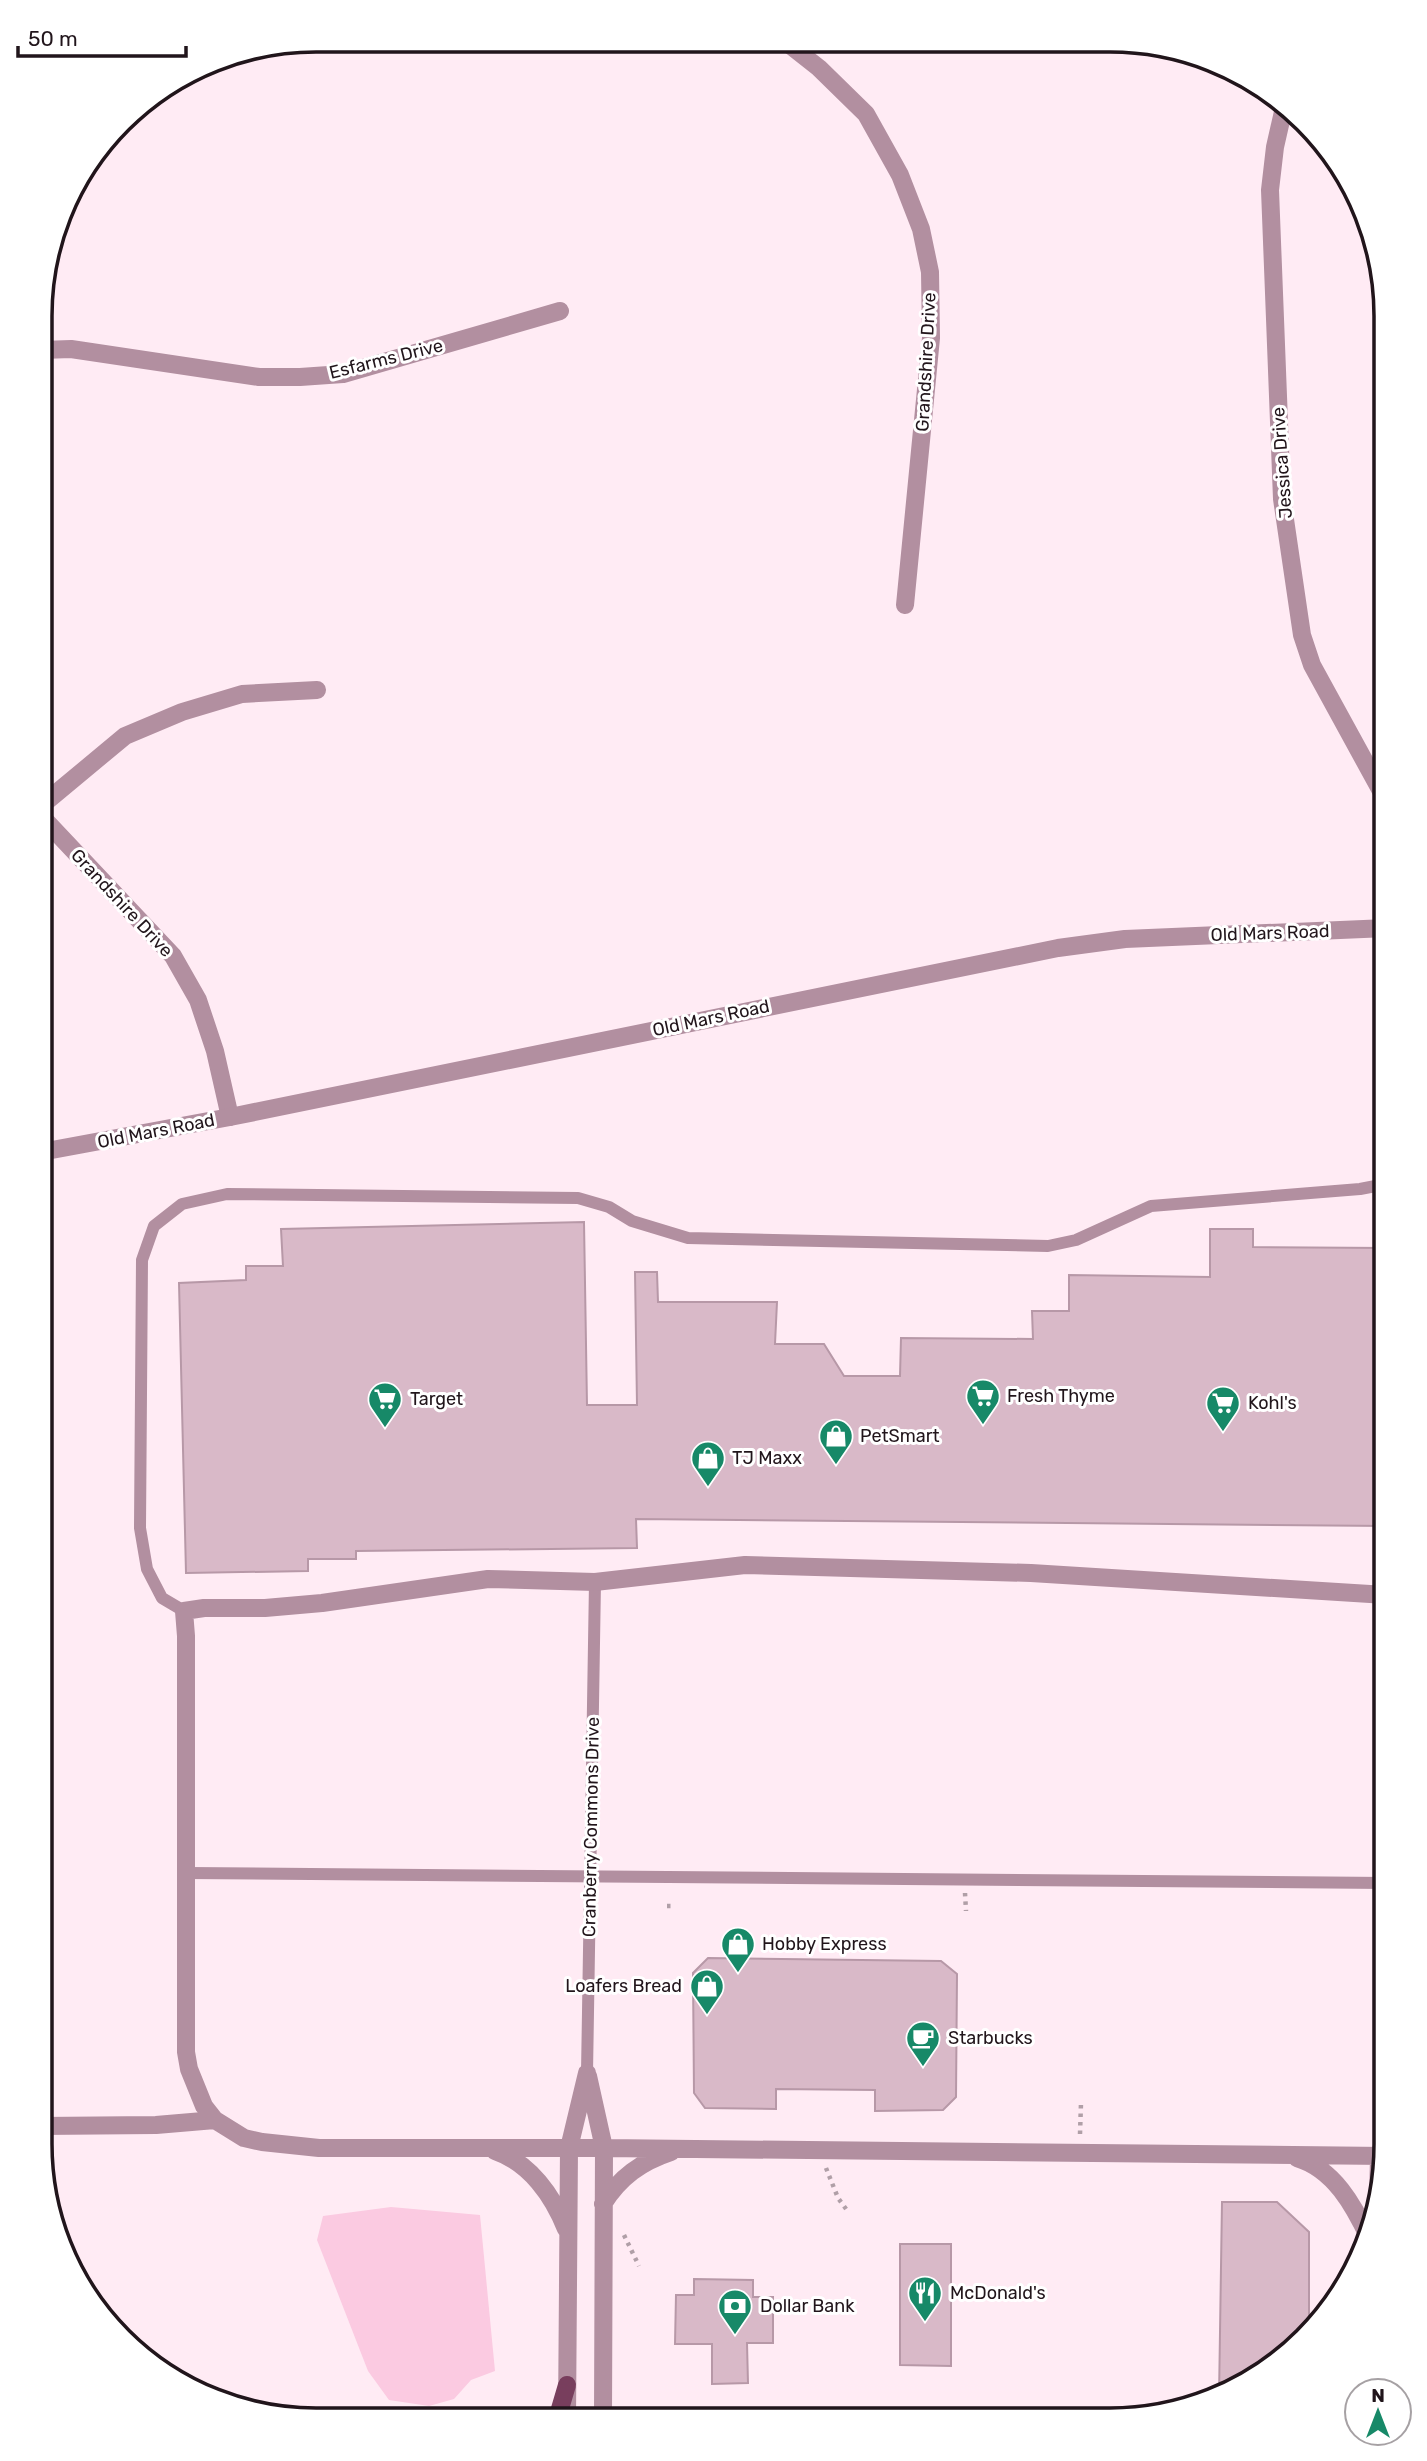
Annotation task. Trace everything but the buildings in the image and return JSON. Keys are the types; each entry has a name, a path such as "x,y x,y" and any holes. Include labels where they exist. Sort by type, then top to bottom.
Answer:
{"main road":[{"path":"560,2408 566,2385"}],"street":[{"name":"Grandshire Drive","path":"799,52 866,114 900,175 921,229 930,272 931,338 905,605"},
{"name":"Jessica Drive","path":"1282,116 1270,190 1282,499 1301,635 1312,665 1374,778"},
{"name":"Esfarms Drive","path":"52,350 71,349 259,377 343,374 560,311"},
{"path":"52,797 125,736 182,712 242,694 317,690"},
{"name":"Grandshire Drive","path":"52,828 173,957 198,1000 207,1025 230,1117"},
{"name":"Old Mars Road","path":"52,1150 230,1117 1058,947 1125,939 1374,929"},
{"path":"1374,1594 1031,1573 745,1565 595,1582 488,1579 322,1603 184,1611 186,2052 189,2069 204,2106 215,2120 244,2138 262,2143 319,2148 604,2148 1374,2156"},
{"name":"Cranberry Commons Drive","path":"567,2408 569,2148 587,2073"},
{"name":"Cranberry Commons Drive","path":"587,2073 604,2148 603,2408"},
{"path":"52,2126 156,2125 215,2120"},
{"path":"489,2148 507,2155 537,2179 568,2234"},
{"path":"603,2204 621,2179 633,2170 681,2149"},
{"path":"1287,2155 1307,2161 1338,2186 1361,2225"}],"lane":[{"path":"184,1611 162,1598 146,1569 140,1528 142,1260 154,1226 182,1204 227,1194 578,1198 608,1207 632,1221 688,1238 1048,1246 1076,1240 1151,1206 1374,1186"},
{"name":"Cranberry Commons Drive","path":"587,2073 595,1582"},
{"path":"187,1873 1374,1883"}],"path":[{"path":"964,1892 966,1911"},
{"path":"667,1906 675,1906"},
{"path":"825,2164 838,2197 849,2213"},
{"path":"620,2228 639,2266"}],"shaded area":[{"path":"391,2207 480,2215 495,2371 471,2380 454,2399 429,2406 389,2400 368,2371 317,2240 323,2216"}],"place":[{"name":"Fresh Thyme","path":"983,1426"},
{"name":"Target","path":"385,1429"},
{"name":"Kohl's","path":"1223,1433"},
{"name":"PetSmart","path":"836,1466"},
{"name":"TJ Maxx","path":"708,1488"},
{"name":"Hobby Express","path":"738,1974"},
{"name":"Loafers Bread","path":"707,2016"},
{"name":"Starbucks","path":"923,2068"},
{"name":"McDonald's","path":"925,2323"},
{"name":"Dollar Bank","path":"735,2336"}]}
